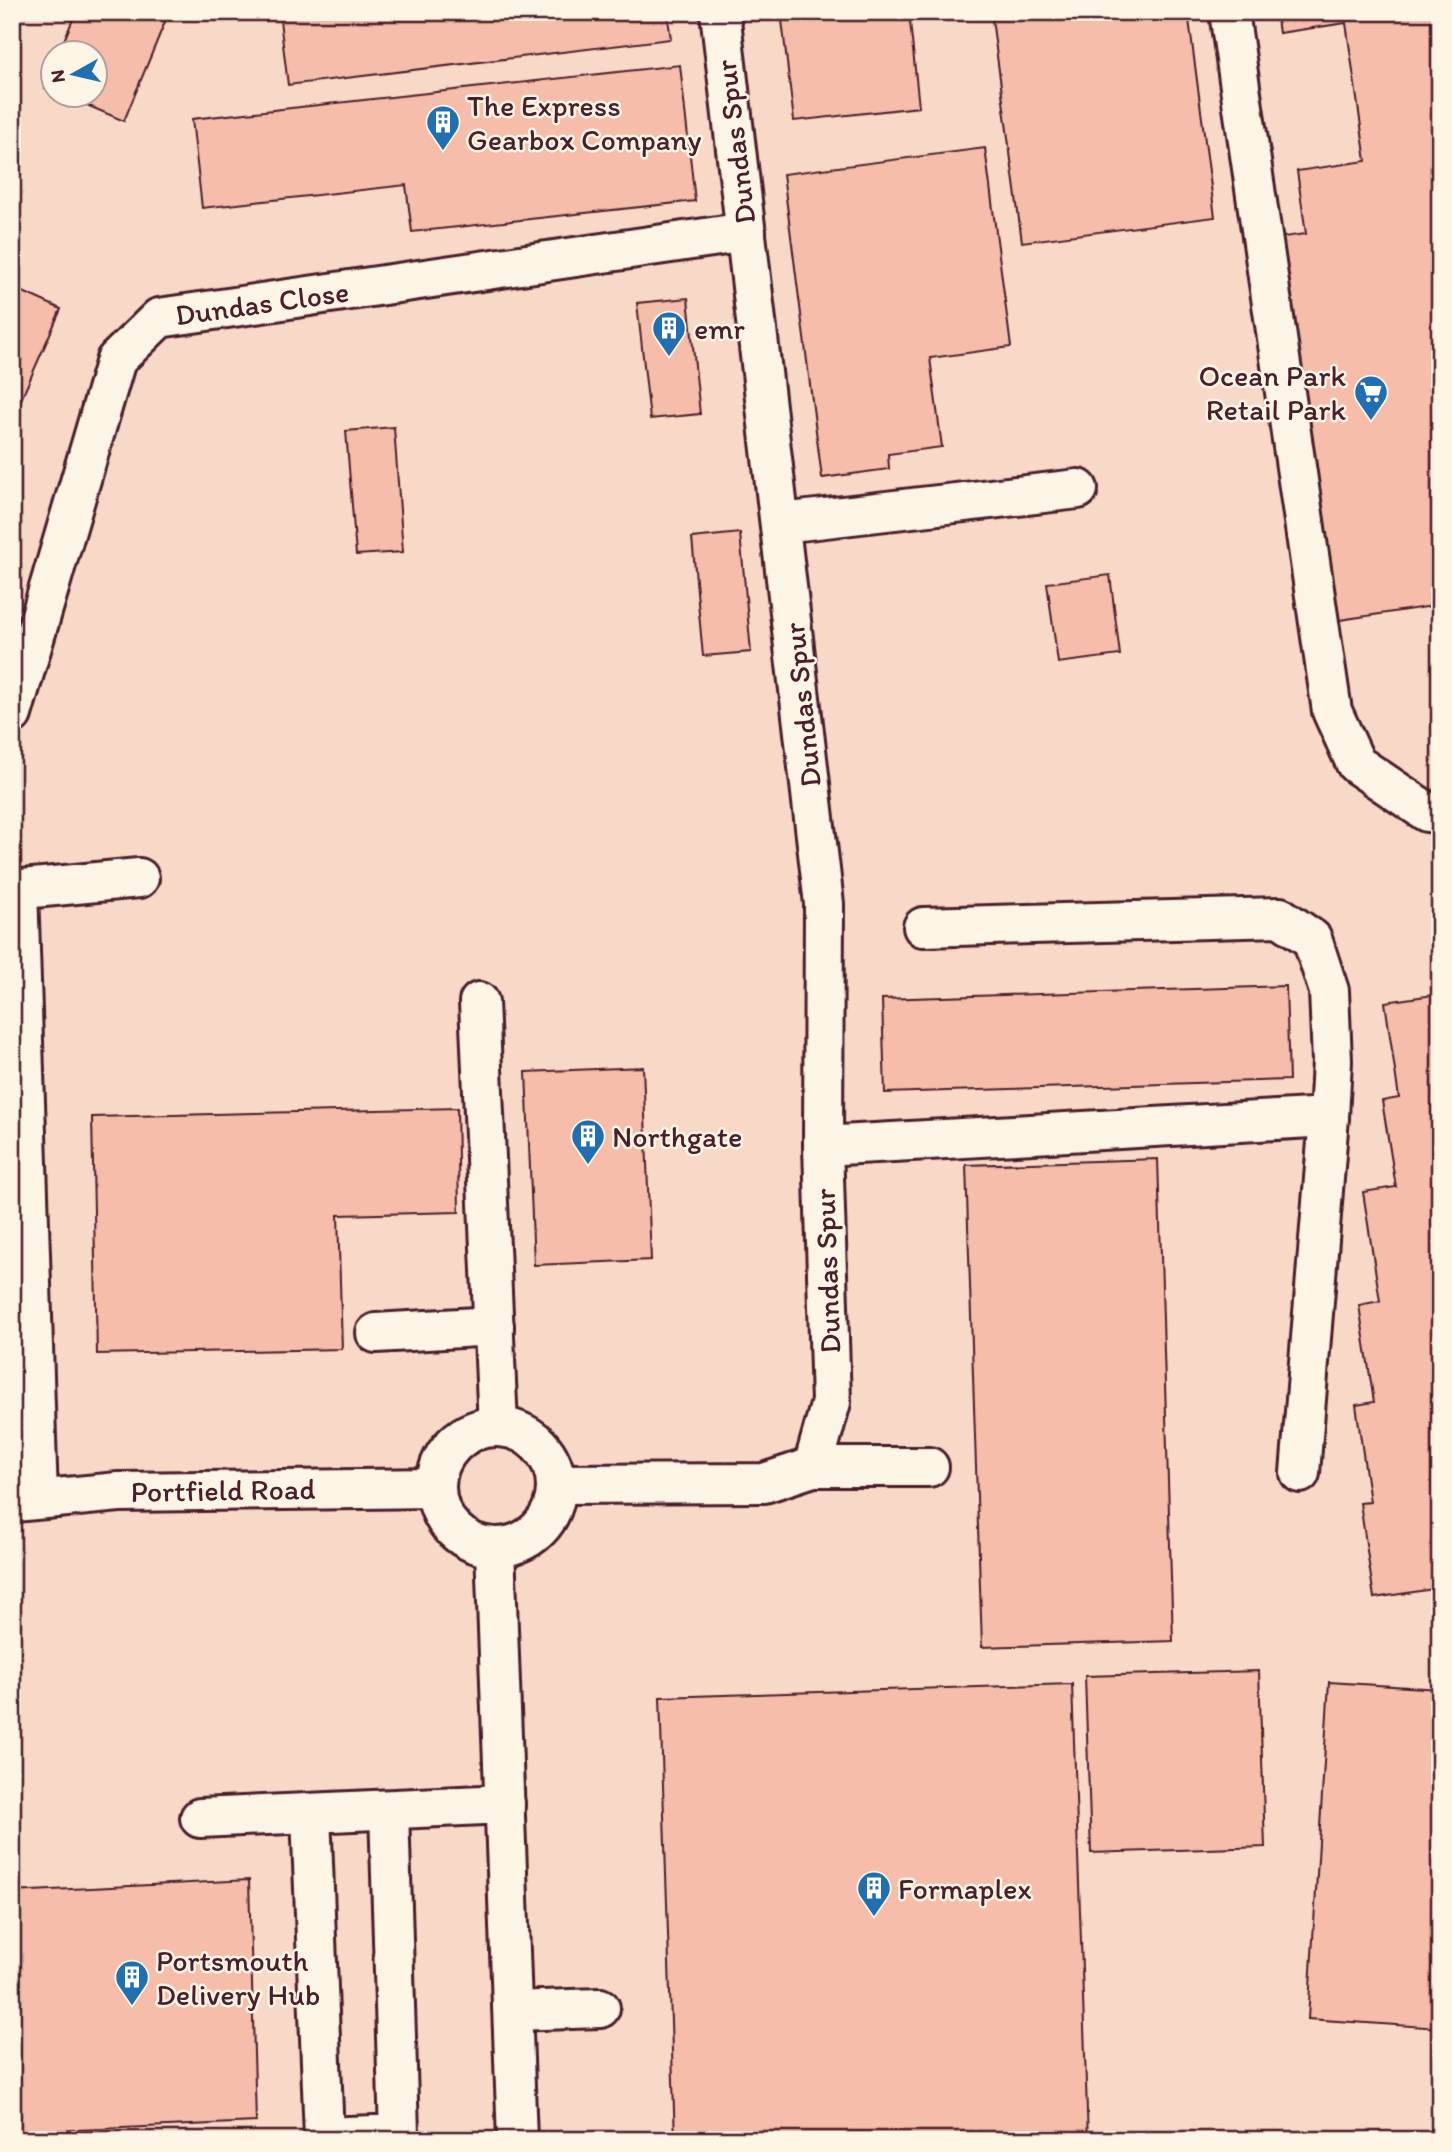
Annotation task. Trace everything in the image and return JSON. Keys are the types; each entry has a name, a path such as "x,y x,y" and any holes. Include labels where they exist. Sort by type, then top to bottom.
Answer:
{"street":[{"name":"Dundas Spur","path":"720,12 782,523 824,904 823,1146 831,1402 813,1467"},
{"path":"1229,12 1332,711 1356,764 1427,812 1440,813"},
{"name":"Dundas Close","path":"12,714 117,360 159,318 746,232"},
{"path":"782,523 1078,489"},
{"path":"25,1500 15,889 139,878"},
{"path":"923,927 1280,917 1312,939 1329,991 1332,1061 1300,1473"},
{"path":"479,1002 498,1426"},
{"path":"823,1146 1329,1117"},
{"path":"376,1333 493,1316"},
{"path":"498,1426 519,1431 536,1442 550,1459 556,1484 554,1505 544,1524 528,1538 509,1547 495,1548 475,1544 456,1534 443,1517 435,1488 438,1467 449,1448 465,1434 484,1427 498,1426"},
{"path":"556,1484 764,1483 813,1467 929,1467"},
{"name":"Portfield Road","path":"25,1500 145,1491 435,1488"},
{"path":"495,1548 517,2140"},
{"path":"200,1818 505,1804"},
{"path":"311,1814 324,2137 399,2134 389,1810"},
{"path":"513,2011 600,2008"}],"shaded area":[{"path":"12,12 1440,12 1440,2140 12,2140"}],"building":[{"path":"76,12 169,12 124,121 94,108 108,108 108,38 65,38"},
{"path":"279,12 667,12 671,39 288,85"},
{"path":"781,12 909,12 919,107 794,121"},
{"path":"1044,12 1188,12 1215,217 1022,242 992,19"},
{"name":"Ocean Park Retail Park","path":"1276,12 1440,12 1440,605 1333,621 1276,238 1306,234 1297,171 1366,161 1346,23 1279,33"},
{"name":"The Express Gearbox Company","path":"680,65 695,201 412,232 406,185 202,208 192,119"},
{"path":"985,148 1011,347 930,358 942,447 888,454 889,469 822,478 783,174"},
{"path":"12,287 61,309 12,420"},
{"name":"emr","path":"688,298 700,414 650,419 637,303"},
{"path":"394,427 403,552 356,555 346,431"},
{"path":"740,533 751,652 703,656 692,538"},
{"path":"1110,575 1120,655 1058,663 1047,583"},
{"path":"1286,986 1289,1080 885,1093 882,999"},
{"path":"1440,994 1440,1588 1374,1598 1360,1503 1370,1502 1356,1405 1374,1402 1359,1305 1380,1301 1363,1192 1396,1187 1382,1101 1399,1098 1385,1002"},
{"name":"Northgate","path":"643,1067 651,1260 534,1265 526,1072"},
{"path":"457,1108 459,1212 338,1215 342,1349 97,1354 92,1117"},
{"path":"1158,1159 1173,1641 982,1647 966,1165"},
{"path":"1259,1671 1265,1847 1091,1853 1085,1676"},
{"path":"1329,1682 1440,1689 1440,2028 1308,2019"},
{"name":"Formaplex","path":"1072,1684 1088,2140 675,2140 660,1697"},
{"name":"Portsmouth Delivery Hub","path":"249,1880 256,2122 12,2133 12,1892"}],"place":[{"name":"The Express Gearbox Company","path":"443,152"},
{"name":"emr","path":"669,358"},
{"name":"Ocean Park Retail Park","path":"1371,422"},
{"name":"Northgate","path":"588,1166"},
{"name":"Formaplex","path":"874,1918"},
{"name":"Portsmouth Delivery Hub","path":"132,2007"}]}
